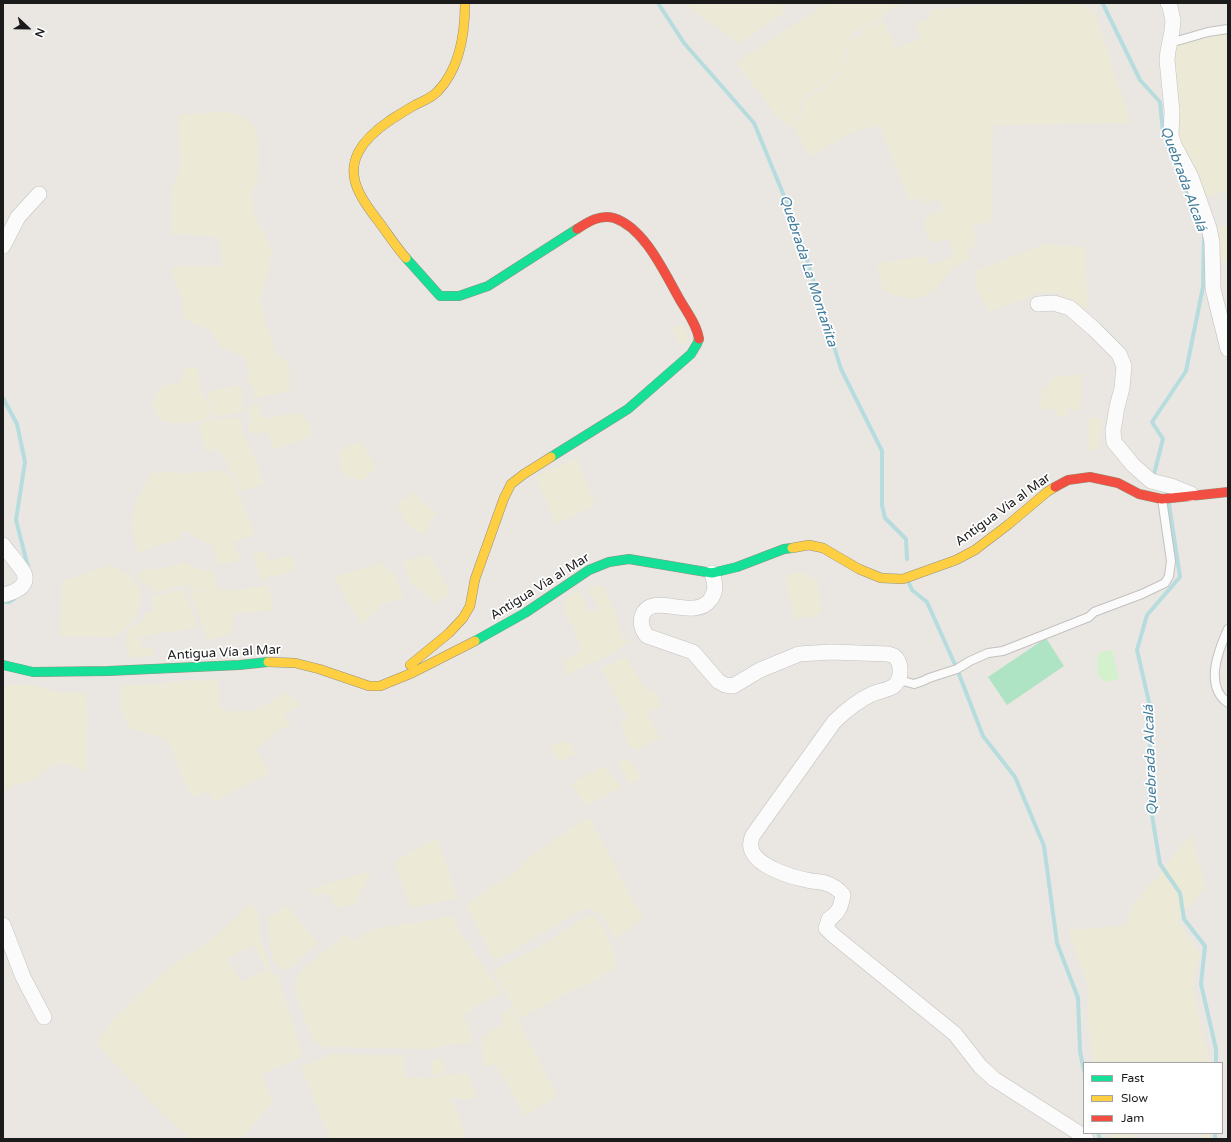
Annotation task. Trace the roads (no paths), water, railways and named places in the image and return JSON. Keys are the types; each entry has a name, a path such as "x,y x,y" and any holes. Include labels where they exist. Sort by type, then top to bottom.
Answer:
{"main road":[{"path":"386,684 450,633 463,618 470,606 475,579 504,498 511,484 524,474 628,409 691,354 697,345 699,337 657,259 631,229 614,218 593,218 488,286 473,293 447,298 440,296 398,248 370,211 356,188 354,164 356,154 361,145 371,134 437,92 446,81 455,64 460,50 465,25 465,3"},
{"name":"Antigua Vía al Mar","path":"3,665 33,672 108,671 239,665 274,661 295,663 320,669 369,686 380,686 465,647 525,613 572,580 589,570 609,562 629,559 712,573 737,568 784,549 809,545 823,548 859,570 881,578 903,579 956,560 975,550 1047,492 1068,480 1090,476 1118,483 1139,494 1162,499 1228,492"}],"street":[{"path":"1168,3 1173,20 1167,60 1172,111 1171,135 1174,145 1191,177 1209,228 1212,242 1213,289 1228,349"},
{"path":"3,246 18,217 39,194"},
{"path":"1038,304 1054,303 1070,308 1119,354 1124,366 1122,388 1113,431 1114,442 1133,465 1151,481 1171,486 1195,495"},
{"path":"3,545 24,574 24,580 21,586 14,592 3,595"},
{"path":"712,573 716,585 712,596 707,603 692,608 681,608 659,604 646,609 643,613 641,624 642,631 647,636 693,652 718,681 725,685 733,686 760,670 799,654 831,652 888,654 895,656 900,673 899,680 894,686 871,694 857,702 844,711 834,722 752,835 751,848 754,854 759,860 774,870 807,880 828,884 837,889 843,895 839,909 835,915 829,919 826,928 955,1034 980,1066 994,1079 1086,1139"},
{"path":"3,925 24,977 44,1017"}],"lane":[{"path":"1170,43 1208,32 1228,29"},
{"path":"899,680 914,684 957,669 988,653 1003,651 1089,617 1094,612 1142,594 1165,583 1169,576 1171,561 1162,499"},
{"path":"1228,630 1214,671 1215,685 1222,698 1228,703"}],"waterway":[{"name":"Quebrada La Montañita","path":"658,3 684,43 754,123 796,225 841,369 882,451 882,505 885,518 906,539 907,559"},
{"name":"Quebrada Alcalá","path":"1103,4 1140,80 1160,102 1163,132 1165,137"},
{"name":"Quebrada Alcalá","path":"1175,162 1200,225"},
{"name":"Quebrada Alcalá","path":"1154,474 1163,439 1152,422 1186,371 1203,287 1204,235"},
{"path":"3,398 17,424 25,462 16,520 28,567"},
{"name":"Quebrada Alcalá","path":"1169,504 1180,577 1147,615 1137,650 1151,711 1149,797 1160,864 1180,893 1184,919 1205,946 1201,984 1216,1049 1216,1062"},
{"name":"Quebrada La Montañita","path":"909,583 912,590 927,602 957,669 983,736 1015,777 1044,846 1057,943 1078,998 1080,1051 1083,1066"},
{"path":"3,602 9,602 14,599"},
{"name":"Quebrada La Montañita","path":"1098,1134 1100,1139"},
{"name":"Quebrada Alcalá","path":"1215,1134 1215,1139"}]}
